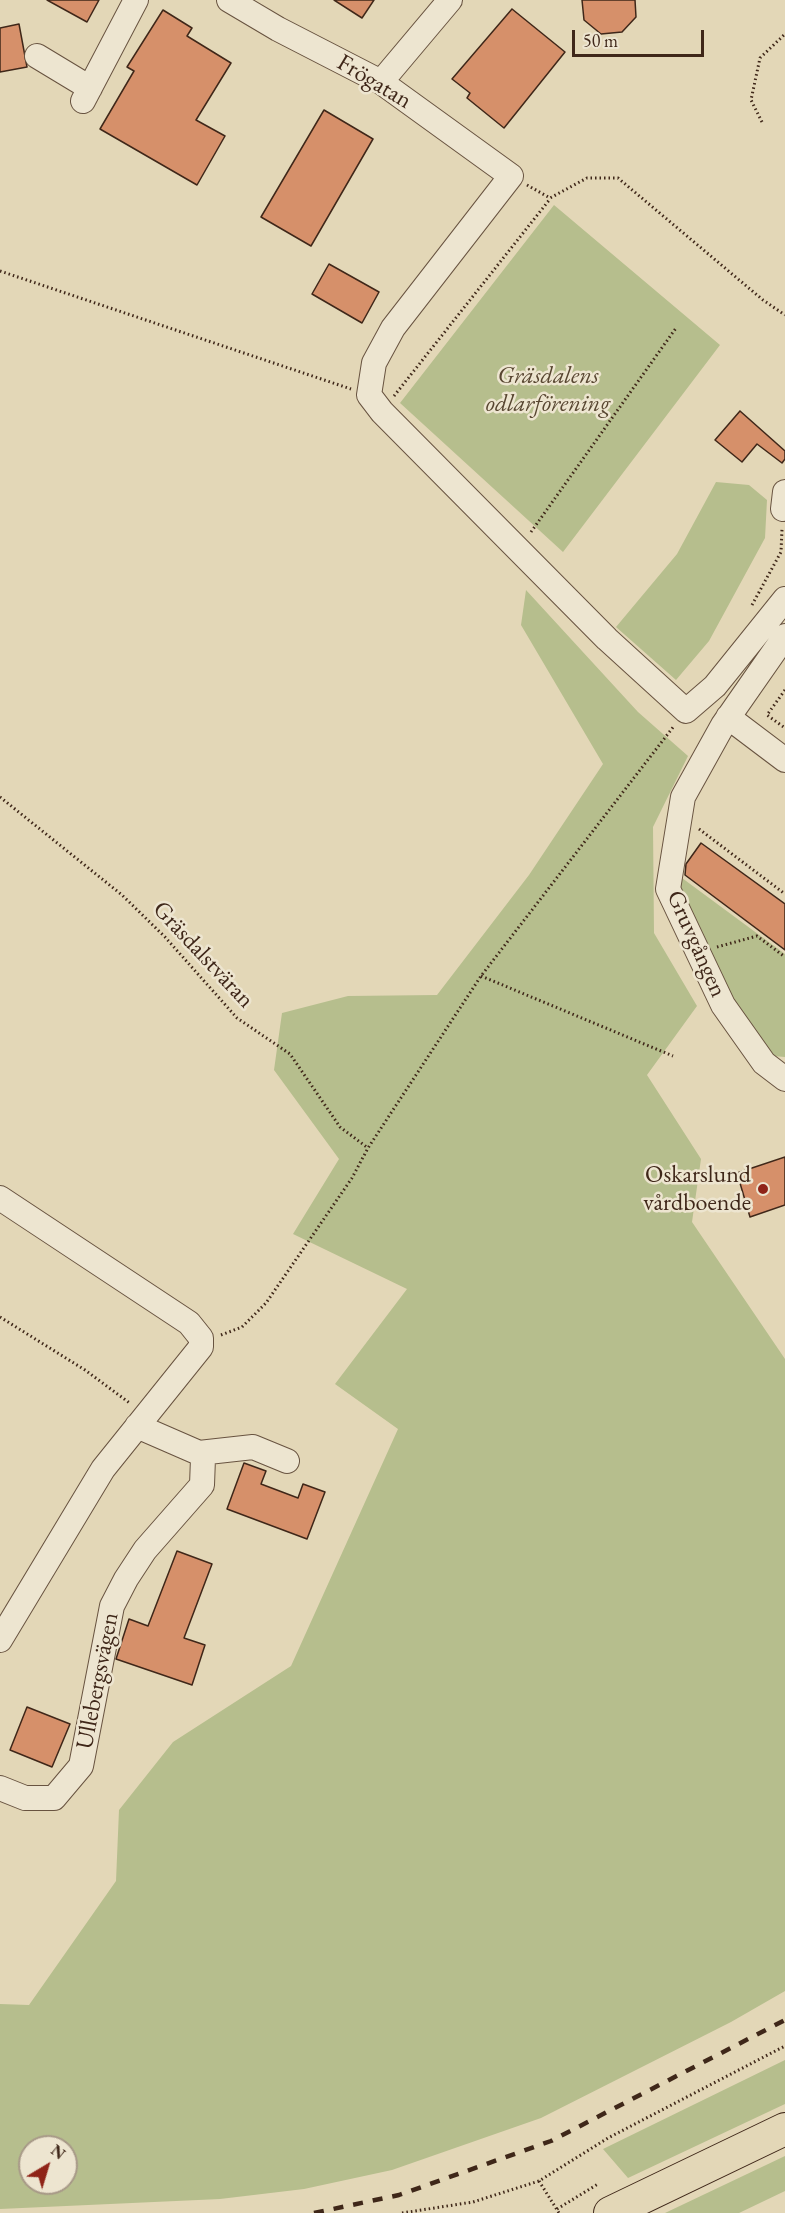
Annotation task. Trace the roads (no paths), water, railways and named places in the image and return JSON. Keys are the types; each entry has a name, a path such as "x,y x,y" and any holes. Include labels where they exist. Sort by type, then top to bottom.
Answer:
{"main road":[{"path":"610,2213 785,2130"}],"street":[{"path":"37,56 86,95 136,0"},
{"name":"Frögatan","path":"230,0 278,29 381,82 511,176 393,328 374,363 376,404 607,639 686,711 715,686 785,599"},
{"path":"381,82 450,0"},
{"name":"Gruvgången","path":"785,636 728,717 684,797 668,889 696,953 723,1005 764,1063 785,1079"},
{"path":"728,717 785,760"},
{"path":"0,1198 189,1323 201,1338 201,1347 103,1469 0,1640"},
{"path":"141,1420 199,1453 254,1448 287,1461"},
{"name":"Ullebergsvägen","path":"0,1788 25,1798 54,1798 81,1766 112,1606 126,1579 146,1550 202,1485 203,1458 199,1453"}],"railway":[{"path":"314,2213 399,2195 551,2141 785,2020"}],"place":[{"name":"Oskarslund vårdboende","path":"763,1189"}],"park label":[{"name":"Gräsdalens odlarförening","path":"548,390"}]}
